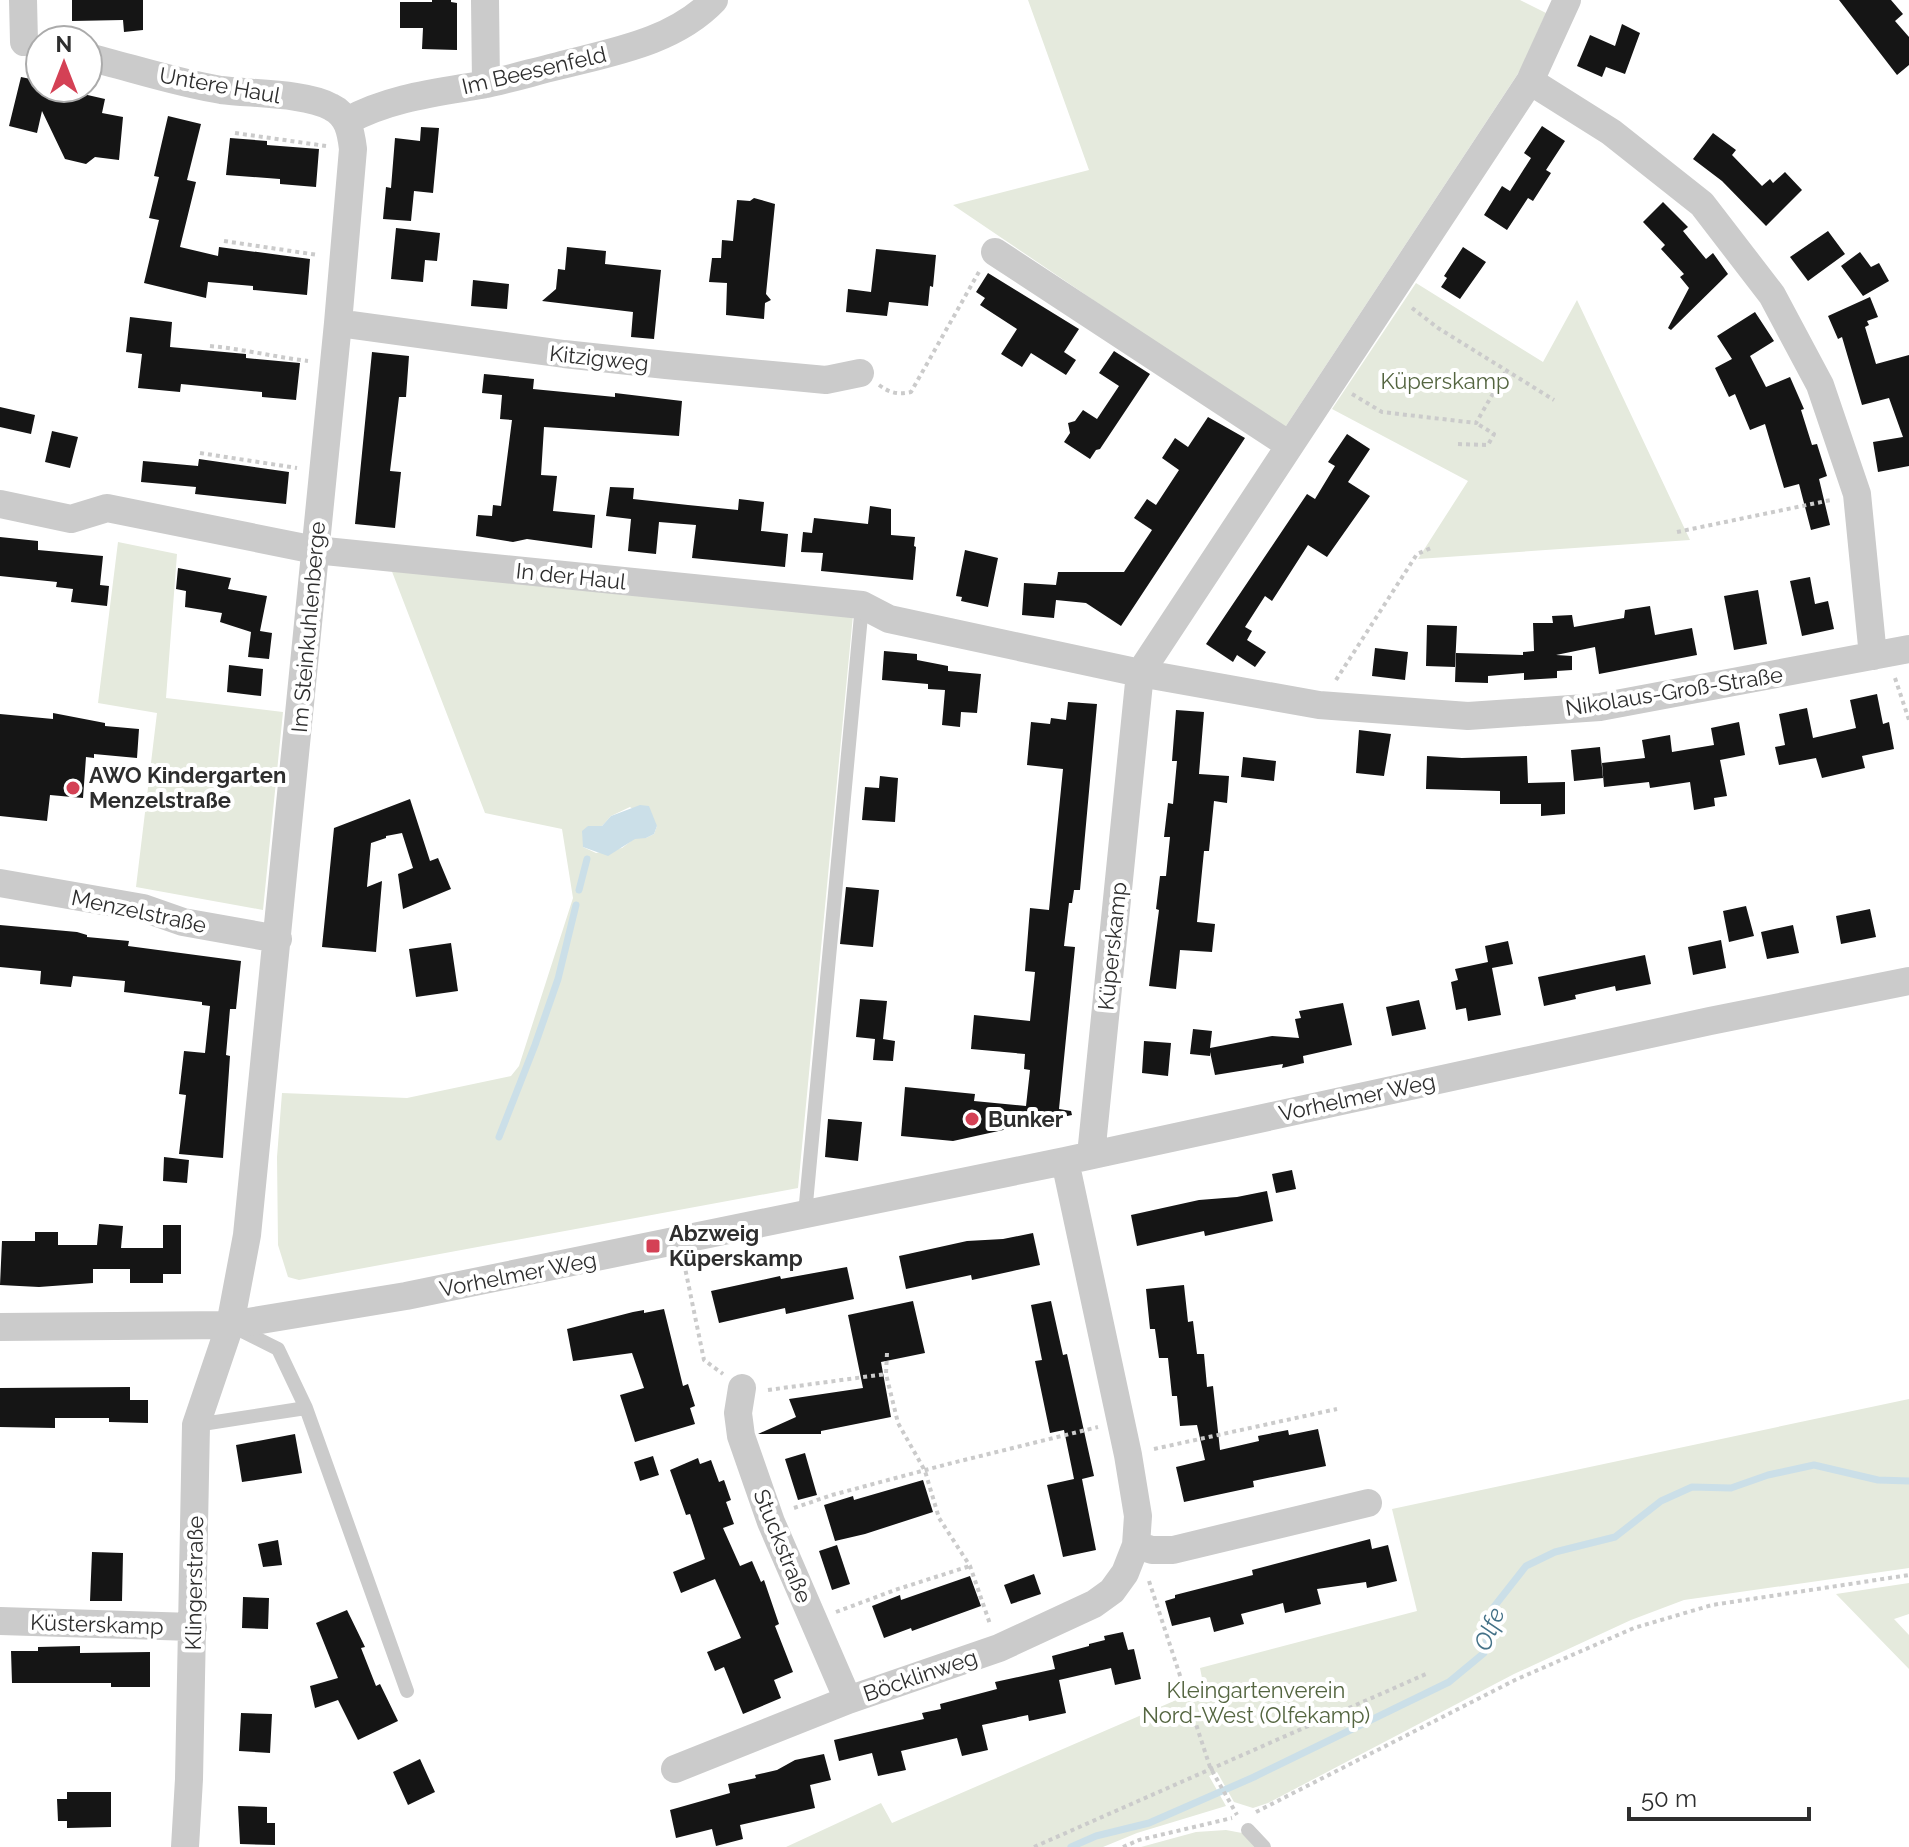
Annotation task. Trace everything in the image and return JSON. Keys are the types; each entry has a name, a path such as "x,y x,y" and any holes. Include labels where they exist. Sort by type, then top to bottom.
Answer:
{"street":[{"path":"21,41 23,0"},
{"path":"485,0 486,84"},
{"name":"Im Beesenfeld","path":"347,121 368,109 398,99 486,84 625,49 672,31 714,0"},
{"name":"Küperskamp","path":"1078,1158 1140,673 1530,81 1567,0"},
{"name":"Untere Haul","path":"104,61 218,89 316,101 334,107 347,121"},
{"path":"1530,81 1611,132 1702,204 1772,295 1820,385 1857,494 1889,653"},
{"name":"Im Steinkuhlenberge","path":"230,1325 247,1235 338,323 353,149 347,121"},
{"path":"995,252 1289,445"},
{"name":"Kitzigweg","path":"338,323 564,354 709,369 826,380 860,373"},
{"name":"In der Haul","path":"0,504 71,519 107,508 315,550 862,605 889,619 1140,673"},
{"name":"Nikolaus-Groß-Straße","path":"1140,673 1319,705 1468,716 1600,707 1889,653"},
{"name":"Menzelstraße","path":"0,883 143,908 183,922 278,939"},
{"name":"Vorhelmer Weg","path":"0,1327 230,1325 406,1296 1078,1158 1909,981"},
{"name":"Böcklinweg","path":"675,1769 848,1700 999,1648 1094,1604 1112,1591 1125,1573 1135,1550 1138,1516 1078,1158"},
{"name":"Klingerstraße","path":"185,1847 196,1425 230,1325"},
{"name":"Stuckstraße","path":"742,1388 738,1413 741,1436 769,1516 848,1700"},
{"path":"1135,1550 1173,1550 1368,1503"},
{"name":"Küsterskamp","path":"0,1621 193,1627"}],"lane":[{"path":"805,1214 862,605"},
{"name":"Vorhelmer Weg","path":"230,1325 278,1349 306,1408 407,1691"},
{"path":"196,1425 306,1408"},
{"path":"1248,1830 1264,1847"}],"path":[{"path":"235,133 353,149"},
{"path":"224,241 344,258"},
{"path":"860,373 889,392 911,392 986,260 995,252"},
{"path":"1391,293 1438,328 1554,400"},
{"path":"210,346 334,363"},
{"path":"1476,423 1506,371"},
{"path":"1332,381 1382,412 1476,423 1494,434 1488,445 1458,444"},
{"path":"200,453 323,471"},
{"path":"1677,532 1857,494"},
{"path":"1319,705 1417,554 1431,548"},
{"path":"1889,653 1909,720"},
{"path":"679,1241 704,1360 742,1388 774,1391 886,1374"},
{"path":"887,1353 886,1374 898,1423 925,1471 939,1518 970,1566 999,1648"},
{"path":"1128,1455 1337,1409"},
{"path":"769,1516 832,1495 1121,1422"},
{"path":"1135,1550 1154,1594 1210,1767 1230,1803"},
{"path":"814,1621 970,1566"},
{"path":"1250,1814 1263,1811 1515,1680 1634,1628 1712,1605 1909,1575"},
{"path":"1034,1847 1426,1674"},
{"path":"1123,1847 1139,1840 1238,1817"}],"green space":[{"path":"1028,0 1520,0 1546,13 1521,69 1284,429 953,205 1089,170"},
{"path":"1416,283 1543,362 1577,300 1690,540 1418,559 1468,481 1332,409"},
{"path":"118,542 177,554 166,698 283,712 263,910 136,887 157,713 98,703"},
{"path":"391,569 853,615 798,1188 299,1280 288,1277 278,1245 277,1157 282,1093 407,1098 511,1076 519,1066 573,898 562,829 485,813","holes":["630,807 657,826 654,834 635,838 622,848 596,853 583,847 588,826 602,826 611,816"]},
{"name":"Kleingartenverein Nord-West (Olfekamp)","path":"1909,1399 1909,1568 1684,1600 1631,1620 1514,1674 1268,1803 1253,1808 1234,1802 1217,1772 1209,1776 1226,1806 1137,1833 1103,1847 786,1847 881,1803 892,1823 1204,1688 1200,1668 1417,1611 1392,1509"},
{"path":"1909,1583 1909,1614 1894,1619 1909,1635 1909,1669 1836,1594"},
{"path":"1226,1830 1242,1833 1257,1847 1141,1847 1196,1832"}],"water":[{"path":"640,805 649,806 657,826 654,834 635,839 608,856 583,847 582,831 588,826 602,826 611,816"}],"building":[{"path":"72,0 143,0 143,30 124,32 123,20 72,21"},
{"path":"432,0 457,3 457,50 422,49 423,28 400,28 400,2"},
{"path":"1839,0 1891,0 1903,14 1895,21 1909,37 1909,65 1897,75"},
{"path":"1622,24 1640,33 1625,74 1606,67 1602,77 1577,66 1590,35 1615,46"},
{"path":"21,77 24,78 24,104 104,104 102,113 123,117 119,160 95,157 86,164 65,159 42,111 37,133 9,126"},
{"path":"168,116 201,124 187,180 196,182 180,247 218,256 219,247 310,259 307,295 208,282 206,298 144,283 159,220 149,218 159,177 154,176"},
{"path":"1542,126 1565,141 1546,170 1551,173 1533,201 1528,198 1507,230 1484,215 1502,186 1510,191 1531,158 1524,153"},
{"path":"421,127 439,128 433,193 414,191 411,221 383,219 386,187 391,188 395,138 420,141"},
{"path":"1713,133 1736,150 1732,155 1762,186 1770,179 1773,183 1785,172 1802,190 1766,226 1722,181 1693,159"},
{"path":"230,138 267,141 267,145 319,149 316,187 280,184 280,179 226,175"},
{"path":"754,198 775,204 766,294 771,300 765,303 764,319 726,315 727,283 709,282 712,258 721,258 722,240 733,241 737,200 750,201"},
{"path":"1663,202 1688,227 1683,231 1706,259 1713,253 1728,274 1671,330 1668,328 1689,288 1680,277 1684,274 1661,249 1665,245 1643,222"},
{"path":"396,228 440,233 437,261 425,260 423,282 391,279"},
{"path":"1828,231 1845,254 1808,281 1790,257"},
{"path":"567,247 606,251 605,264 661,270 654,339 631,337 633,312 542,301 556,289 558,269 565,270"},
{"path":"1463,247 1486,262 1460,299 1441,287 1447,278 1444,276"},
{"path":"876,249 936,255 928,306 889,302 887,316 846,312 848,289 871,292"},
{"path":"1860,252 1871,267 1879,263 1889,281 1863,296 1841,266"},
{"path":"988,273 1079,329 1064,352 1076,360 1066,375 1031,353 1022,367 1001,354 1017,329 980,305 985,298 976,292"},
{"path":"473,280 509,284 507,309 471,306"},
{"path":"1870,297 1878,317 1867,321 1869,325 1865,327 1876,364 1909,355 1909,466 1878,472 1873,442 1903,437 1889,398 1862,405 1842,337 1838,339 1828,316"},
{"path":"1755,312 1774,341 1750,356 1766,387 1790,377 1804,409 1801,410 1812,445 1817,444 1827,476 1819,479 1830,525 1811,530 1799,484 1784,488 1765,424 1750,430 1735,394 1729,397 1715,368 1732,359 1717,336"},
{"path":"130,317 172,322 170,347 300,363 296,400 262,397 262,392 181,384 180,392 138,388 142,354 126,352"},
{"path":"1114,351 1150,374 1100,449 1090,459 1064,442 1070,433 1068,423 1075,421 1083,410 1097,419 1119,386 1099,373"},
{"path":"372,352 409,356 406,397 399,397 390,471 401,472 395,528 355,524"},
{"path":"484,374 534,379 533,389 615,397 615,393 682,401 679,436 544,427 541,475 557,476 553,511 595,515 592,548 476,536 478,515 492,516 493,505 501,506 512,420 500,419 502,395 482,393"},
{"path":"0,407 35,415 31,434 0,427"},
{"path":"1208,417 1245,438 1121,626 1086,603 1056,600 1054,618 1022,615 1024,583 1056,585 1058,572 1124,572 1152,530 1134,518 1147,499 1156,505 1179,470 1162,458 1175,438 1188,447"},
{"path":"52,431 78,437 70,468 45,462"},
{"path":"1347,434 1370,449 1348,482 1370,496 1327,557 1308,545 1272,601 1265,596 1245,627 1252,631 1247,640 1266,652 1255,667 1237,655 1233,662 1206,644 1307,494 1315,499 1335,466 1328,462"},
{"path":"199,459 289,472 286,504 195,494 196,487 141,482 143,461 198,466"},
{"path":"610,487 634,488 633,499 738,510 739,499 764,502 761,531 788,534 785,567 692,558 696,525 659,522 656,554 628,551 631,519 606,516"},
{"path":"870,506 891,509 891,535 915,537 913,580 821,571 823,553 801,552 803,532 812,533 814,518 868,524"},
{"path":"0,537 38,541 38,550 103,556 100,585 109,586 107,606 71,602 73,589 56,587 57,582 0,576"},
{"path":"965,550 998,558 988,607 961,601 962,597 956,596"},
{"path":"178,568 231,578 228,589 267,596 260,631 272,633 269,659 248,657 251,632 220,622 222,613 185,607 186,591 176,589"},
{"path":"1810,577 1815,604 1828,601 1834,629 1802,636 1790,581"},
{"path":"1758,590 1767,644 1734,650 1724,596"},
{"path":"1650,606 1655,635 1692,628 1697,655 1599,674 1595,647 1556,655 1572,656 1572,670 1557,671 1557,678 1524,680 1524,673 1488,676 1488,683 1455,682 1456,653 1523,655 1523,652 1534,651 1533,623 1553,623 1552,616 1572,615 1574,627 1624,618 1625,610"},
{"path":"1427,625 1457,626 1455,667 1426,666"},
{"path":"1375,648 1408,652 1405,680 1372,676"},
{"path":"884,651 917,654 917,660 948,666 948,671 981,674 977,713 961,712 960,727 942,725 945,690 928,689 928,684 882,680"},
{"path":"229,665 263,669 261,696 227,692"},
{"path":"1877,694 1883,724 1889,722 1894,749 1862,756 1865,768 1822,778 1816,758 1779,765 1775,747 1785,745 1779,714 1807,708 1813,738 1856,728 1850,700"},
{"path":"1068,702 1097,704 1080,890 1074,890 1072,903 1069,903 1064,946 1075,947 1059,1109 1071,1111 1072,1115 953,1141 901,1136 905,1087 975,1094 974,1101 1026,1106 1030,1070 1024,1069 1025,1054 971,1049 974,1015 1030,1021 1035,972 1025,971 1030,908 1049,910 1063,769 1027,765 1031,722 1050,724 1051,718 1066,720"},
{"path":"1176,710 1204,712 1199,774 1229,776 1227,803 1214,801 1209,851 1204,851 1197,922 1215,924 1212,952 1180,950 1176,989 1149,986 1160,876 1166,876 1170,837 1164,837 1168,803 1173,804 1177,761 1172,761"},
{"path":"53,713 105,723 105,726 139,729 137,758 94,754 94,758 86,757 83,798 50,795 47,821 0,816 0,714 53,719"},
{"path":"1739,722 1745,755 1720,760 1727,796 1714,798 1715,806 1694,810 1690,782 1650,788 1649,782 1604,787 1602,763 1645,758 1642,740 1670,735 1672,752 1714,745 1711,728"},
{"path":"1359,730 1391,734 1384,776 1356,773"},
{"path":"1600,747 1603,778 1574,781 1571,750"},
{"path":"1427,756 1527,756 1528,783 1565,782 1565,814 1541,816 1541,804 1500,804 1500,791 1426,789"},
{"path":"1243,757 1276,761 1274,781 1241,777"},
{"path":"880,776 898,778 895,822 862,820 865,787 879,788"},
{"path":"410,799 430,861 438,858 451,889 403,909 398,874 413,868 402,833 386,836 371,843 367,887 382,881 376,952 322,947 334,828"},
{"path":"846,887 879,890 873,947 840,944"},
{"path":"1746,906 1754,936 1729,942 1723,911"},
{"path":"1870,909 1876,937 1841,944 1836,916"},
{"path":"0,925 77,932 87,937 129,941 128,946 241,961 236,1009 230,1009 223,1158 179,1154 186,1095 179,1094 184,1051 205,1053 210,1006 202,1005 202,1002 124,992 125,981 73,976 71,987 40,984 41,971 0,967"},
{"path":"1793,925 1799,953 1767,959 1761,932"},
{"path":"1721,940 1726,968 1693,975 1688,947"},
{"path":"1508,941 1513,964 1492,968 1501,1015 1468,1021 1466,1008 1456,1010 1451,982 1458,980 1455,969 1488,962 1485,946"},
{"path":"451,943 458,991 416,997 409,949"},
{"path":"1645,955 1651,984 1616,991 1615,986 1544,1006 1538,977"},
{"path":"860,999 887,1001 883,1039 895,1041 893,1061 873,1060 875,1039 856,1037"},
{"path":"1419,1000 1426,1029 1392,1036 1386,1007"},
{"path":"1343,1003 1352,1045 1303,1056 1304,1063 1215,1075 1210,1052 1210,1056 1190,1054 1193,1029 1212,1031 1210,1048 1272,1036 1299,1038 1295,1019 1301,1018 1299,1011"},
{"path":"1144,1041 1171,1043 1168,1076 1142,1073"},
{"path":"828,1119 862,1122 858,1161 825,1157"},
{"path":"164,1157 189,1160 187,1183 163,1181"},
{"path":"1292,1170 1296,1189 1276,1193 1272,1174"},
{"path":"1267,1191 1273,1221 1205,1236 1204,1231 1137,1246 1131,1215 1199,1200"},
{"path":"99,1224 123,1226 121,1248 163,1248 163,1225 181,1225 181,1274 163,1274 163,1283 130,1283 130,1269 93,1269 93,1283 39,1287 0,1285 2,1241 35,1241 35,1232 58,1232 58,1245 97,1245"},
{"path":"1033,1233 1040,1265 972,1280 971,1275 906,1289 899,1256 967,1241"},
{"path":"847,1267 854,1299 786,1314 785,1308 719,1323 711,1291 780,1276 781,1279"},
{"path":"1184,1285 1188,1322 1193,1321 1197,1354 1204,1354 1207,1387 1213,1386 1220,1450 1259,1441 1258,1436 1288,1430 1289,1435 1318,1429 1326,1466 1253,1481 1254,1487 1184,1502 1176,1467 1205,1460 1197,1425 1180,1426 1177,1396 1172,1396 1168,1358 1159,1358 1155,1329 1150,1329 1146,1289"},
{"path":"913,1301 925,1353 881,1362 891,1417 821,1431 821,1434 758,1434 796,1417 789,1399 863,1388 848,1315"},
{"path":"1051,1301 1063,1355 1067,1354 1094,1476 1082,1479 1096,1550 1063,1557 1047,1485 1074,1479 1064,1430 1050,1433 1035,1361 1042,1360 1031,1305"},
{"path":"664,1309 683,1386 688,1384 695,1406 690,1408 695,1424 635,1442 620,1395 644,1388 632,1353 573,1361 567,1329 633,1312"},
{"path":"130,1387 130,1400 148,1400 148,1423 109,1422 109,1418 55,1418 55,1428 0,1427 0,1388"},
{"path":"295,1434 302,1473 242,1482 236,1445"},
{"path":"805,1453 817,1495 798,1500 785,1459"},
{"path":"653,1456 659,1475 640,1481 634,1462"},
{"path":"698,1458 700,1464 711,1460 719,1482 724,1480 731,1500 726,1502 734,1524 723,1528 740,1566 752,1561 761,1582 764,1580 779,1624 775,1626 793,1672 774,1680 781,1698 743,1714 724,1667 715,1671 707,1652 741,1638 715,1579 681,1593 673,1572 705,1559 690,1514 686,1515 670,1470"},
{"path":"923,1480 933,1512 835,1541 824,1505 853,1496 854,1500"},
{"path":"1370,1539 1372,1549 1388,1545 1397,1581 1367,1588 1366,1582 1317,1589 1321,1604 1285,1613 1283,1603 1241,1614 1244,1624 1214,1632 1210,1617 1172,1626 1165,1601 1175,1598 1175,1595 1253,1575 1252,1570"},
{"path":"278,1540 282,1565 263,1567 258,1544"},
{"path":"837,1545 850,1584 832,1590 819,1551"},
{"path":"92,1552 123,1553 122,1601 90,1601"},
{"path":"1034,1574 1041,1594 1011,1604 1004,1585"},
{"path":"970,1576 981,1606 884,1638 872,1606 900,1595 901,1600"},
{"path":"243,1597 269,1598 268,1629 242,1628"},
{"path":"347,1610 365,1647 361,1648 376,1686 380,1684 398,1721 358,1740 338,1700 315,1708 310,1686 338,1678 316,1623"},
{"path":"1123,1632 1128,1650 1134,1649 1141,1679 1115,1685 1111,1668 1059,1680 1066,1713 1029,1721 1028,1715 982,1725 988,1750 962,1756 957,1738 901,1751 906,1770 878,1776 872,1753 839,1761 834,1740 924,1719 922,1713 941,1709 940,1704 997,1689 995,1682 1055,1669 1052,1656"},
{"path":"80,1646 80,1653 150,1652 150,1687 111,1687 111,1683 12,1683 11,1651"},
{"path":"241,1713 272,1714 270,1753 239,1751"},
{"path":"824,1754 831,1780 810,1785 815,1808 740,1825 743,1839 716,1846 712,1829 676,1838 670,1810 730,1793 728,1784 756,1778 755,1775 777,1770 795,1760"},
{"path":"420,1759 435,1792 408,1805 393,1772"},
{"path":"67,1792 111,1792 111,1827 67,1828 67,1821 58,1821 57,1799 67,1799"},
{"path":"238,1806 267,1807 267,1823 275,1823 275,1845 240,1844"}],"waterway":[{"path":"579,890 587,859"},
{"path":"499,1137 558,979 576,905"},
{"name":"Olfe","path":"1071,1847 1096,1836 1149,1823 1254,1777 1449,1682 1484,1653 1493,1608 1526,1566 1555,1552 1615,1537 1661,1501 1692,1487 1731,1488 1768,1475 1814,1465 1878,1480 1909,1481"}],"place":[{"name":"AWO Kindergarten Menzelstraße","path":"73,788"},
{"name":"Bunker","path":"972,1119"},
{"name":"Abzweig Küperskamp","path":"653,1246"}]}
